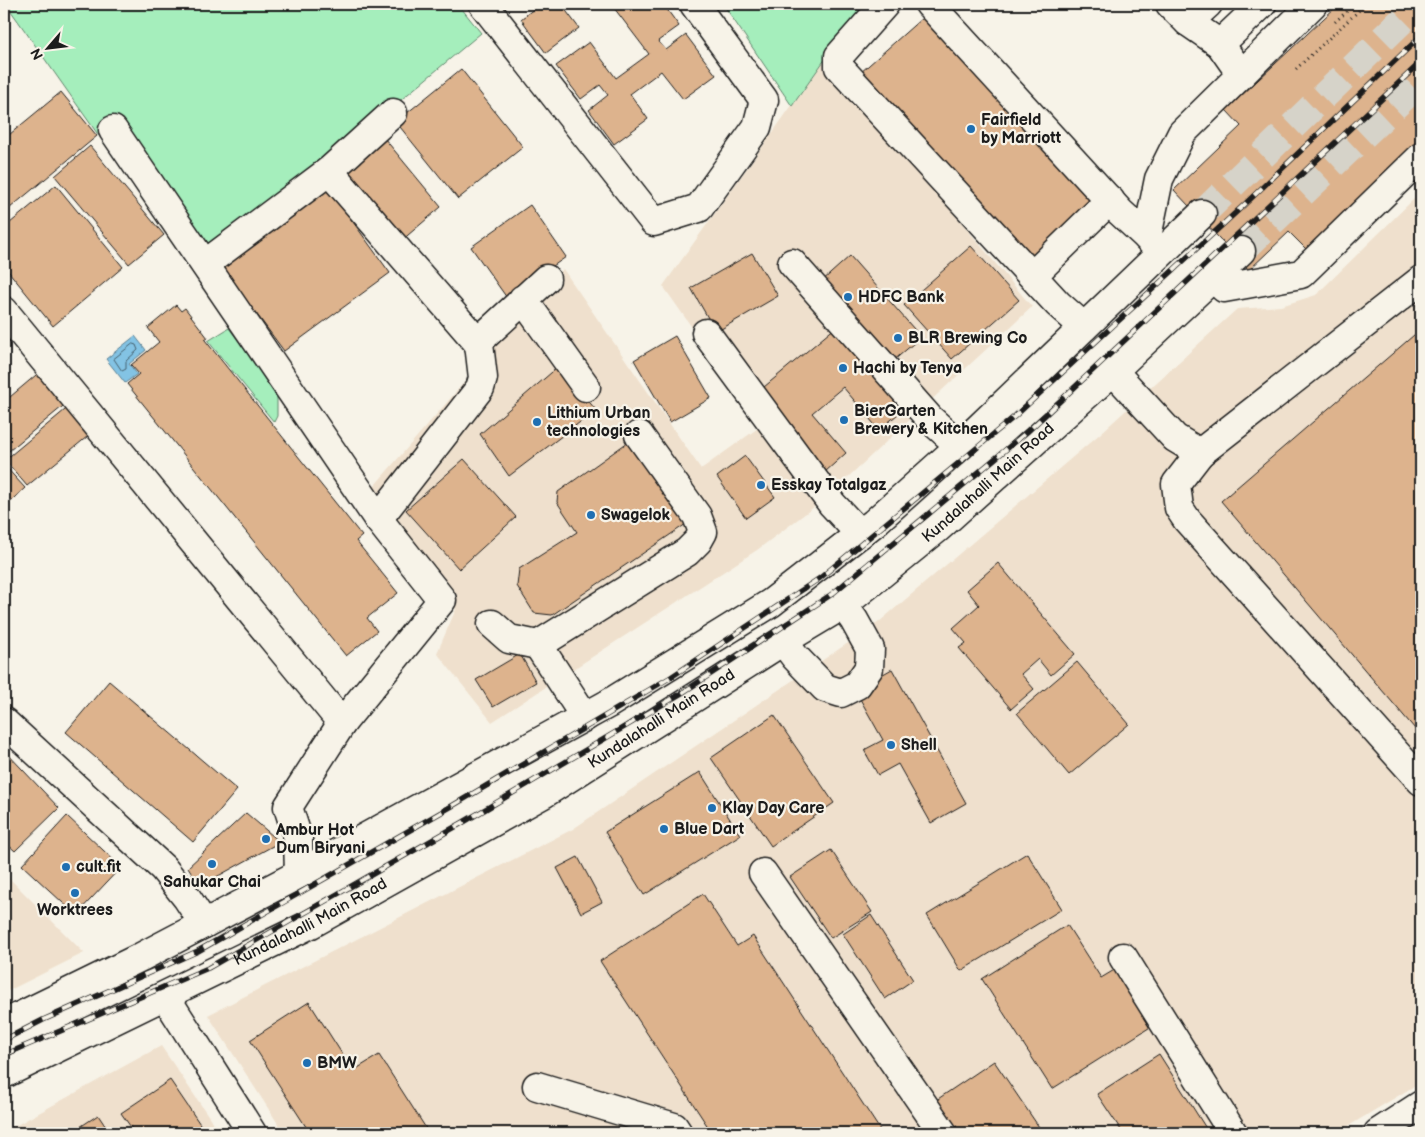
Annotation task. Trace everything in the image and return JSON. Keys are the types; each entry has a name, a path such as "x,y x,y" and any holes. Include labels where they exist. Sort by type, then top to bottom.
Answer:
{"main road":[{"path":"483,4 654,222 700,208 757,127 764,100 694,4"},
{"path":"885,4 839,56 840,67 1058,304 1084,327"},
{"path":"929,4 1154,245"},
{"path":"1179,13 1208,4"},
{"path":"1220,44 1262,4"},
{"path":"1154,245 1159,179 1182,133 1313,4"},
{"path":"1179,13 1220,44 1241,74"},
{"path":"205,264 329,171 392,112"},
{"path":"113,130 378,519 442,600 342,723 288,807 298,838 299,874"},
{"path":"1212,276 1224,288 1301,274 1421,157"},
{"path":"329,171 479,344"},
{"path":"1033,275 1110,200"},
{"path":"4,1024 141,957 299,874 584,717 771,604 860,534 960,446 1084,327 1154,245 1202,214"},
{"name":"Kundalahalli Main Road","path":"4,1074 311,924 545,793 783,641 843,605 938,528 1113,371 1240,251"},
{"path":"792,263 930,419 960,446"},
{"path":"378,519 480,388 483,378 479,344 481,339 546,279"},
{"path":"1421,280 1200,453 1176,484 1179,508 1187,520 1421,781"},
{"path":"524,300 586,387"},
{"path":"4,311 342,723"},
{"path":"706,333 832,504 860,534"},
{"path":"1113,371 1174,438 1200,453"},
{"path":"492,624 509,640 538,645 687,552 698,540 703,532 697,516 639,435"},
{"path":"783,641 795,657 825,688 841,693 857,685 869,668 870,649 854,620 843,605"},
{"path":"538,645 584,717"},
{"path":"4,722 163,868 188,898 204,924"},
{"path":"763,873 943,1133"},
{"path":"1123,957 1233,1133"},
{"path":"165,996 252,1133"},
{"path":"537,1086 674,1127 678,1133"},
{"path":"1378,1133 1421,1104"}],"path":[{"path":"1296,69 1366,4"}],"shaded area":[{"path":"825,59 1032,307 822,501 757,550 492,722 437,653 456,609 368,493 563,269 701,469 761,426 663,286"},
{"path":"1421,192 1421,1082 1337,1133 284,1133 208,1015 573,829 879,622 1101,433 1237,309 1281,306 1316,295"},
{"path":"4,873 84,953 4,993"},
{"path":"161,1046 220,1133 4,1133 4,1132"}],"green space":[{"path":"6,4 458,4 481,33 195,272"},
{"path":"723,4 864,4 792,106"},
{"path":"229,328 277,393 277,416 274,422 208,341"}],"water":[{"path":"135,336 146,350 129,364 137,374 125,383 106,359"}],"building":[{"path":"540,4 561,4 579,28 546,53 521,19"},
{"path":"611,4 663,4 679,26 658,41 666,50 686,35 716,75 683,99 661,71 630,94 648,119 614,144 589,110 608,95 600,85 581,99 556,66 589,42 616,78 649,54"},
{"path":"1339,4 1421,4 1421,140 1306,249 1289,232 1249,270 1174,190 1241,126 1226,110"},
{"path":"931,10 1097,198 1026,261 860,73"},
{"path":"461,69 523,147 458,199 396,122"},
{"path":"61,92 97,136 4,213 4,139"},
{"path":"380,133 441,207 401,241 339,167"},
{"path":"90,146 164,235 129,264 55,176"},
{"path":"324,182 390,273 284,351 218,262"},
{"path":"56,185 123,267 53,326 4,266 4,228"},
{"path":"530,205 566,257 507,298 471,247"},
{"path":"971,246 1019,300 952,359 904,305"},
{"path":"752,253 778,296 716,332 691,288"},
{"path":"850,256 921,337 892,362 821,282"},
{"path":"176,305 181,311 185,308 208,338 205,340 362,536 356,541 398,593 367,618 377,631 346,656 127,384 139,374 131,365 159,342 148,328"},
{"path":"836,327 904,409 879,430 843,387 812,413 846,453 825,472 758,392"},
{"path":"1421,329 1421,736 1221,501"},
{"path":"675,336 711,398 670,422 634,360"},
{"name":"Lithium Urban technologies","path":"559,366 596,410 509,476 480,434"},
{"path":"42,370 68,402 4,455 4,402"},
{"path":"71,405 93,432 27,486 5,460"},
{"path":"628,442 686,524 552,615 534,613 517,586 519,569 577,532 557,502 558,492"},
{"path":"745,456 775,497 746,518 717,477"},
{"path":"464,459 516,517 459,569 406,510"},
{"path":"4,465 25,488 4,507"},
{"path":"998,563 1075,654 1051,675 1038,659 1021,674 1034,689 1011,709 959,648 966,643 953,628 979,605 967,590"},
{"path":"520,654 536,682 493,707 476,680"},
{"path":"1077,662 1129,724 1069,775 1017,713"},
{"path":"892,669 966,803 931,823 898,764 878,775 864,750 883,740 855,690"},
{"path":"109,681 237,790 193,842 66,732"},
{"path":"774,715 834,803 771,846 711,758"},
{"path":"4,750 59,808 15,851 4,841"},
{"path":"700,772 740,835 644,895 605,832"},
{"path":"246,813 280,842 200,886 188,867"},
{"path":"67,816 121,867 76,915 22,865"},
{"path":"831,850 872,912 831,938 790,877"},
{"path":"1027,853 1062,909 961,971 927,915"},
{"path":"578,857 602,902 581,913 557,868"},
{"path":"703,894 737,946 753,936 882,1133 712,1133 600,961"},
{"path":"871,915 913,980 885,999 843,934"},
{"path":"1067,925 1101,978 1116,969 1152,1026 1052,1089 982,979"},
{"name":"BMW","path":"309,1002 353,1071 379,1055 429,1133 310,1133 250,1040"},
{"path":"1159,1054 1209,1133 1123,1133 1097,1094"},
{"path":"994,1061 1043,1133 948,1133 929,1105"},
{"path":"170,1080 206,1133 135,1133 121,1113"},
{"path":"98,1115 110,1133 71,1133"}],"tunnel":[{"path":"1202,214 1419,4"},
{"path":"1241,251 1421,81"}],"railway":[{"path":"4,1040 43,1020 198,951 452,806 671,677 820,578 1014,417 1244,205 1421,36"},
{"path":"4,1055 208,968 462,823 682,693 832,594 1027,432 1421,62"}],"place":[{"name":"Fairfield by Marriott","path":"971,129"},
{"name":"HDFC Bank","path":"848,297"},
{"name":"BLR Brewing Co","path":"898,338"},
{"name":"Hachi by Tenya","path":"843,368"},
{"name":"BierGarten Brewery & Kitchen","path":"844,420"},
{"name":"Lithium Urban technologies","path":"537,422"},
{"name":"Esskay Totalgaz","path":"761,485"},
{"name":"Swagelok","path":"591,515"},
{"name":"Shell","path":"891,745"},
{"name":"Klay Day Care","path":"712,808"},
{"name":"Blue Dart","path":"664,829"},
{"name":"Ambur Hot Dum Biryani","path":"266,839"},
{"name":"Sahukar Chai","path":"212,864"},
{"name":"cult.fit","path":"66,867"},
{"name":"Worktrees","path":"75,893"},
{"name":"BMW","path":"307,1063"}]}
